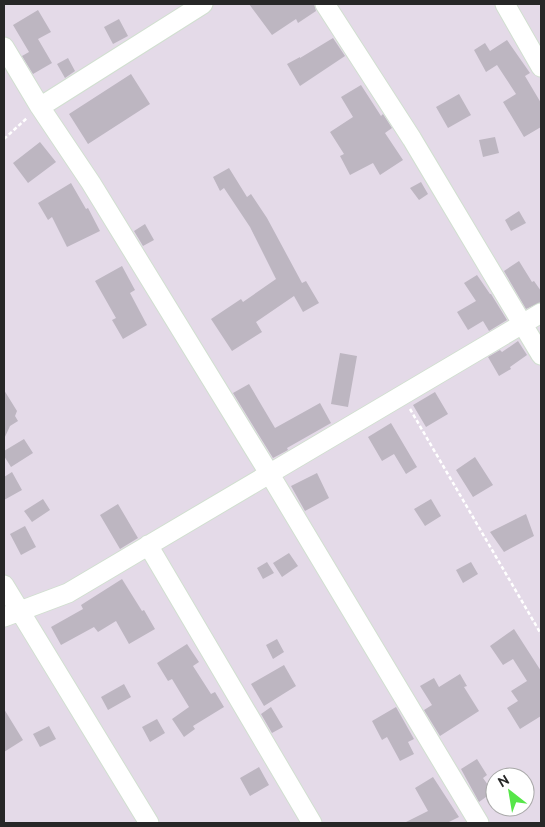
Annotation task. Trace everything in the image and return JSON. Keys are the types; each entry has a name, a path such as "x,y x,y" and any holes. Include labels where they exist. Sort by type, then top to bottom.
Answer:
{"street":[{"path":"40,107 203,4"},
{"path":"325,4 412,139 541,355"},
{"path":"505,4 541,67"},
{"path":"4,47 40,107 91,184 269,473 479,823"},
{"path":"11,614 68,593 541,313"},
{"path":"148,545 312,823"},
{"path":"4,585 11,614 149,823"}],"path":[{"path":"4,139 40,107"},
{"path":"402,394 541,634"}],"building":[{"path":"249,4 314,4 316,11 298,23 296,19 272,35"},
{"path":"38,10 51,32 38,39 52,63 33,74 22,56 29,52 13,25"},
{"path":"119,19 128,36 113,44 104,27"},
{"path":"333,38 345,56 300,86 287,64"},
{"path":"507,40 530,73 525,76 541,103 541,127 524,137 503,102 516,94 497,65 486,72 474,50 485,43 490,51"},
{"path":"68,58 75,71 65,78 57,64"},
{"path":"131,74 150,104 88,144 69,114"},
{"path":"361,85 381,116 383,114 392,128 385,133 403,160 380,175 373,163 350,175 340,156 344,154 330,132 353,117 341,97"},
{"path":"459,94 471,115 448,128 436,107"},
{"path":"495,137 499,153 483,157 479,140"},
{"path":"40,142 56,162 28,183 13,163"},
{"path":"229,168 247,197 251,194 267,218 302,283 306,281 319,303 303,312 294,296 256,322 262,332 232,351 211,319 241,299 243,302 276,279 250,227 224,188 220,191 213,177"},
{"path":"421,182 428,194 419,200 410,188"},
{"path":"71,183 86,209 88,208 100,231 67,247 52,217 48,220 38,203"},
{"path":"519,211 526,223 511,231 505,220"},
{"path":"145,224 154,240 143,246 134,231"},
{"path":"519,261 532,282 534,281 541,291 541,302 526,309 504,271"},
{"path":"122,266 135,290 130,293 147,325 123,339 112,320 116,318 95,281"},
{"path":"477,275 507,320 489,331 483,321 468,330 457,312 476,301 464,283"},
{"path":"518,341 527,355 510,367 511,369 499,376 488,357 500,350 502,352"},
{"path":"340,353 357,356 348,407 331,404"},
{"path":"249,384 275,428 320,403 331,423 273,458 233,393"},
{"path":"4,390 17,411 15,416 18,421 10,426 4,439"},
{"path":"435,392 448,414 426,427 413,405"},
{"path":"391,423 417,467 406,474 394,454 382,461 368,437"},
{"path":"24,439 33,453 11,467 4,456 4,451"},
{"path":"475,457 493,485 473,497 456,470"},
{"path":"12,472 22,490 4,500 4,477"},
{"path":"317,473 329,498 305,511 291,486"},
{"path":"43,499 50,510 32,522 24,511"},
{"path":"431,499 441,516 425,526 414,509"},
{"path":"118,504 138,538 120,549 100,515"},
{"path":"526,514 534,536 504,552 490,532"},
{"path":"25,526 36,547 21,555 10,534"},
{"path":"289,553 298,566 282,577 273,563"},
{"path":"267,562 274,573 263,579 257,568"},
{"path":"471,562 478,574 463,583 456,570"},
{"path":"122,579 155,629 129,644 116,621 98,632 94,627 61,645 51,627 83,609 81,605"},
{"path":"514,629 541,671 541,716 520,729 507,708 518,701 511,691 527,681 513,659 503,665 490,646"},
{"path":"277,639 284,652 273,659 266,645"},
{"path":"187,644 199,662 193,666 211,694 215,692 224,707 193,726 195,729 184,737 172,719 189,707 172,679 168,681 157,663"},
{"path":"284,665 296,686 264,706 251,684"},
{"path":"460,674 467,686 464,687 479,711 440,736 424,710 432,705 420,686 434,678 439,687"},
{"path":"124,684 131,697 108,710 101,697"},
{"path":"271,707 283,727 272,733 261,714"},
{"path":"396,707 414,739 408,742 414,754 400,761 387,737 382,740 372,721"},
{"path":"4,709 23,740 4,752"},
{"path":"157,719 165,733 150,742 142,727"},
{"path":"49,726 56,739 40,747 33,734"},
{"path":"477,759 485,772 483,778 485,781 485,798 479,802 461,769"},
{"path":"259,767 269,785 250,796 240,778"},
{"path":"433,777 459,817 447,823 404,823 428,811 415,788"}]}
